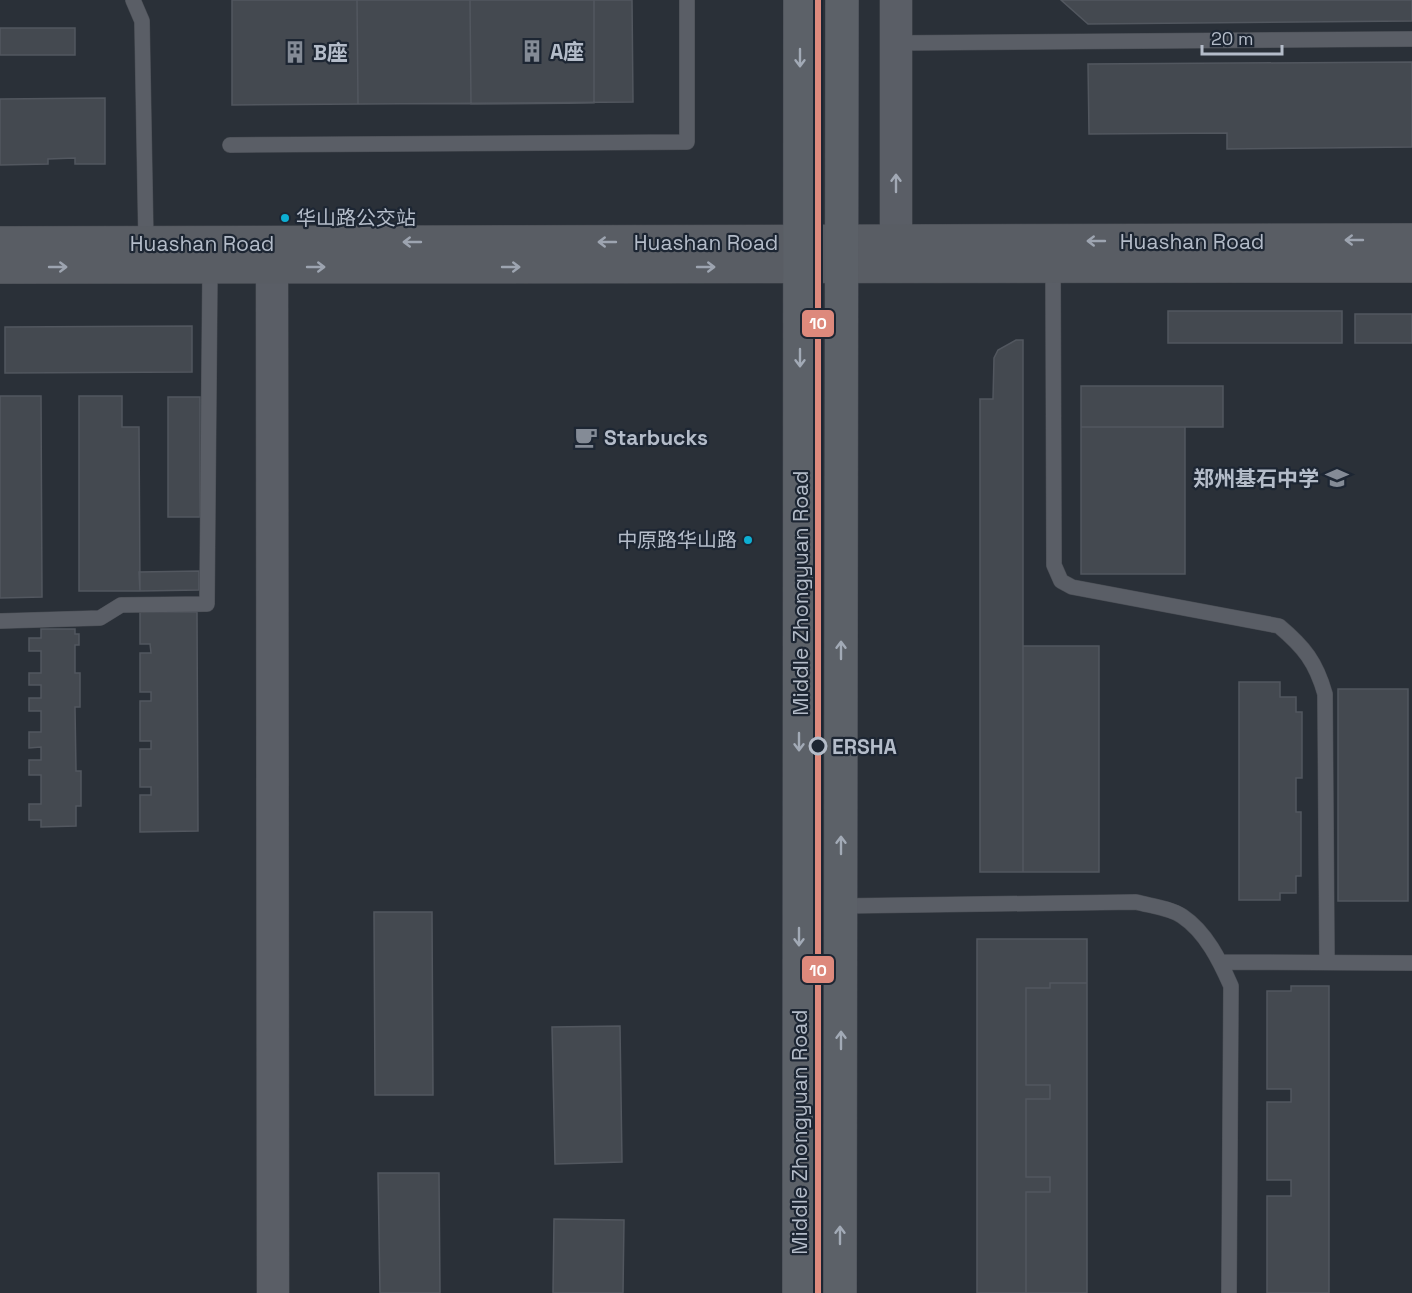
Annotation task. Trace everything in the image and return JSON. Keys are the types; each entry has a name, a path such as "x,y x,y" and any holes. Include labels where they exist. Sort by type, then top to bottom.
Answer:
{"main road":[{"name":"Middle Zhongyuan Road","path":"799,1293 800,0"},
{"name":"Middle Zhongyuan Road","path":"840,1293 842,0"}],"street":[{"path":"896,0 896,242"},
{"name":"Huashan Road","path":"842,254 896,242 1412,240"},
{"name":"Huashan Road","path":"0,243 146,243 842,254 1053,266 1412,266"},
{"name":"Huashan Road","path":"0,267 272,267 800,254"},
{"path":"272,267 273,1293"}],"lane":[{"path":"133,0 142,21 146,243"},
{"path":"230,145 687,142 687,0"},
{"path":"896,43 1412,39"},
{"path":"1053,266 1054,566 1061,581 1072,587 1279,626 1298,642 1313,661 1325,694 1327,962"},
{"path":"1,621 100,618 121,605 207,604 210,267"},
{"path":"841,906 1136,902 1181,915 1202,933 1232,986 1229,1293"},
{"path":"1220,962 1412,963"}],"building":[{"name":"B座","path":"232,0 357,0 358,104 232,105"},
{"path":"232,0 632,0 633,102 232,105"},
{"name":"A座","path":"470,0 594,0 594,103 471,104"},
{"path":"1061,0 1412,0 1412,21 1088,24"},
{"path":"0,28 75,28 75,55 0,55"},
{"path":"1412,62 1412,147 1227,149 1227,133 1089,134 1088,64"},
{"path":"105,98 105,164 75,164 75,158 48,159 48,164 0,165 0,99"},
{"path":"1168,311 1342,311 1342,343 1168,343"},
{"path":"1355,314 1412,314 1412,343 1355,343"},
{"path":"192,326 192,372 5,373 5,327"},
{"path":"1016,340 1023,340 1023,646 1099,646 1099,872 980,872 980,399 993,399 994,358 998,350"},
{"path":"1081,386 1223,386 1223,427 1081,427"},
{"path":"0,396 41,396 42,597 0,598"},
{"path":"79,396 122,396 122,427 139,427 140,591 79,591"},
{"path":"168,397 200,397 200,517 168,517"},
{"path":"1081,427 1185,427 1185,574 1081,574"},
{"path":"199,571 199,590 140,591 139,572"},
{"path":"140,612 197,612 198,831 140,832 140,795 151,795 151,787 140,787 140,749 151,749 151,741 140,741 140,701 151,701 151,692 140,692 140,653 151,653 150,644 140,644"},
{"path":"41,629 75,629 75,634 79,634 79,645 75,645 75,673 80,673 80,707 75,707 76,771 81,771 81,806 76,806 76,826 41,827 41,820 29,820 29,804 41,804 41,775 29,775 29,760 41,760 41,747 29,748 29,732 41,732 41,711 29,711 29,698 41,698 41,685 29,685 29,673 41,673 41,651 29,651 29,638 41,638"},
{"path":"1023,646 1099,646 1099,872 1023,872"},
{"path":"1239,682 1280,682 1280,697 1296,697 1296,712 1302,712 1302,778 1296,778 1296,812 1301,812 1301,876 1296,876 1296,893 1280,893 1280,900 1239,900"},
{"path":"1338,689 1408,689 1408,901 1338,901"},
{"path":"374,912 432,912 433,1095 375,1095"},
{"path":"977,939 1087,939 1087,1293 977,1293"},
{"path":"1050,983 1087,983 1087,1293 1026,1293 1026,1192 1050,1192 1050,1177 1026,1177 1026,1099 1050,1099 1050,1085 1026,1085 1026,988 1050,988"},
{"path":"1291,986 1329,986 1329,1293 1267,1293 1267,1196 1291,1196 1291,1180 1267,1180 1267,1102 1291,1102 1291,1089 1267,1089 1267,991 1291,991"},
{"path":"620,1026 622,1162 555,1164 552,1027"},
{"path":"378,1173 439,1173 440,1293 380,1293"},
{"path":"554,1219 624,1220 623,1293 553,1293"}],"transit line":[{"name":"10","path":"818,0 818,1293"}],"place":[{"name":"A座","path":"532,51"},
{"name":"B座","path":"295,52"},
{"name":"华山路公交站","path":"285,218"},
{"name":"Starbucks","path":"586,437"},
{"name":"郑州基石中学","path":"1337,478"},
{"name":"中原路华山路","path":"748,540"},
{"name":"ERSHA","path":"818,746"}]}
